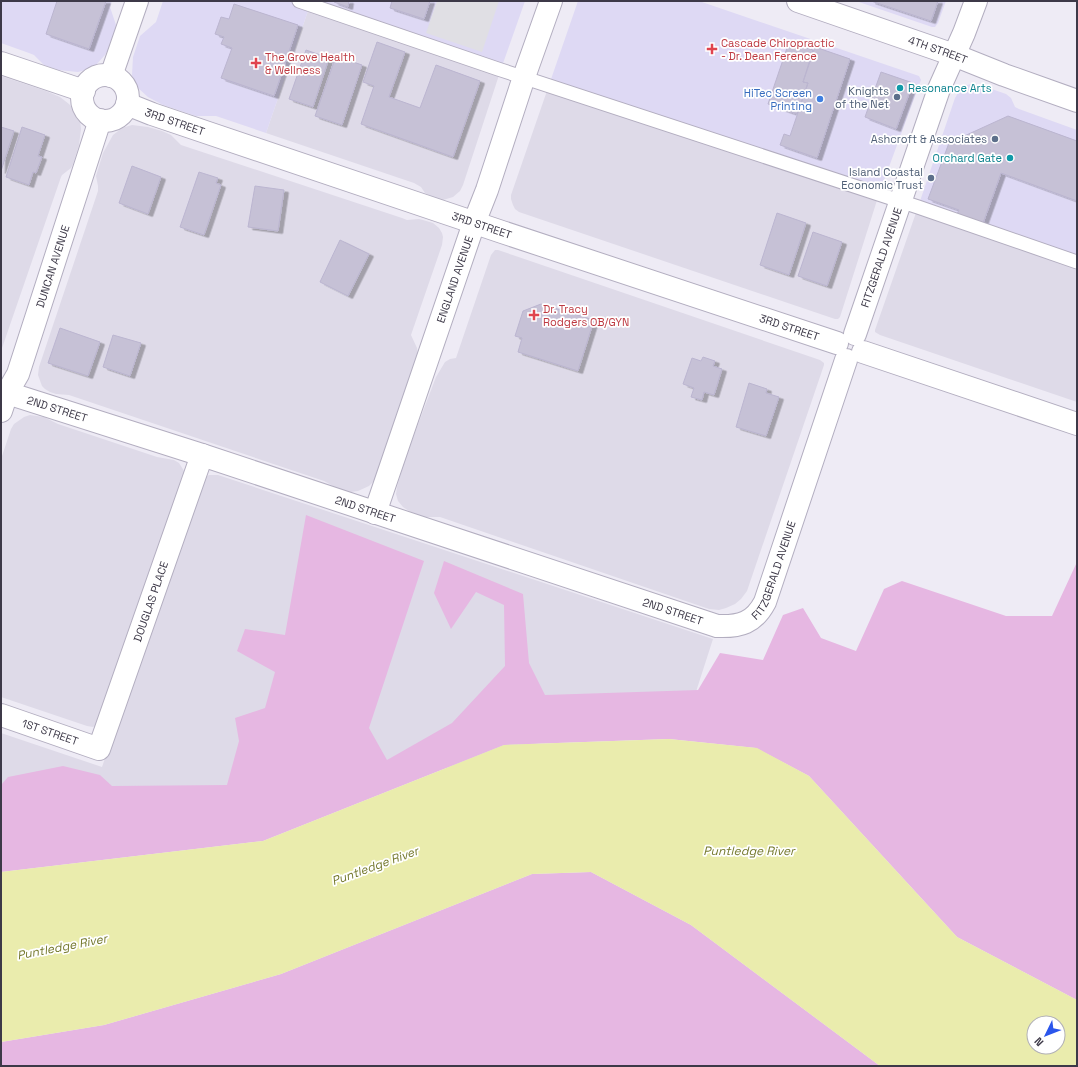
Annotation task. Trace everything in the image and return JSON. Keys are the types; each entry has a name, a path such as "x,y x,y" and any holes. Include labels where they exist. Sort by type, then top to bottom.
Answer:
{"street":[{"path":"111,76 137,1"},
{"name":"ENGLAND AVENUE","path":"375,512 551,1"},
{"name":"4TH STREET","path":"798,1 954,55 1004,75 1077,101"},
{"name":"FITZGERALD AVENUE","path":"730,627 748,622 758,614 765,602 850,347 939,89 964,34 976,1"},
{"path":"1,63 84,91"},
{"path":"104,75 111,76 123,83 128,97 127,104 120,116 106,121 100,120 93,117 84,106 84,91 91,80 104,75"},
{"name":"3RD STREET","path":"127,104 152,114 474,223 850,347 1077,424"},
{"name":"DUNCAN AVENUE","path":"3,398 18,374 100,120"},
{"name":"2ND STREET","path":"3,398 202,455 717,626 730,627"},
{"name":"DOUGLAS PLACE","path":"99,749 202,455"},
{"name":"1ST STREET","path":"1,715 99,749"}],"lane":[{"path":"299,1 901,201 1077,262"}],"shaded area":[{"path":"1,1 112,1 110,7 116,25 109,48 105,55 95,66 90,69 78,72 58,70 44,65 34,55 1,43"},
{"path":"163,1 525,1 501,69 310,5 266,133 216,116 196,116 163,105 148,97 138,88 132,75 133,57 140,36 156,22"},
{"path":"437,1 499,1 482,52 426,33"},
{"path":"578,1 699,1 919,76 921,80 879,194 549,85"},
{"path":"856,1 946,1 938,23 935,27 932,27"},
{"path":"310,5 501,69 463,185 460,191 453,197 443,200 435,198 425,193 421,187 414,183 266,133"},
{"path":"1,76 60,97 77,113 80,120 81,129 79,145 73,164 71,168 61,177 1,351"},
{"path":"971,84 983,86 1006,94 1011,98 1015,107 1077,130 1077,262 918,207 955,98 961,88"},
{"path":"549,85 879,194 840,317 835,319 519,212 515,209 511,195"},
{"path":"132,125 162,131 171,135 181,145 407,220 419,219 433,223 439,228 443,237 442,245 411,335 417,348 418,355 379,473 369,486 358,491 351,492 340,490 324,481 69,395 50,392 42,386 38,375 39,367 98,191 96,176 103,153 113,135 122,128"},
{"path":"918,207 1077,262 1077,402 875,332"},
{"path":"495,250 820,360 824,363 747,591 735,604 719,610 709,609 440,517 420,517 403,507 398,501 396,494 397,487 406,456 436,377 445,362 456,358 491,255"},
{"path":"30,415 44,417 58,424 157,457 174,460 179,463 186,474 97,725 93,727 1,697 1,459 14,424"},
{"path":"209,475 218,475 713,639 693,701 247,822 1,863 1,733 102,767 200,484"},
{"path":"306,515 424,561 369,728 387,760 452,723 505,666 504,605 476,592 451,629 434,593 444,561 523,594 529,663 545,695 698,690 720,653 763,660 783,615 803,608 821,638 856,651 884,589 902,581 1006,616 1052,616 1077,562 1077,1000 957,937 809,776 756,748 669,739 504,745 263,841 1,872 1,785 8,777 63,766 100,775 112,786 227,785 239,741 235,718 265,708 275,672 237,651 245,629 285,635"},
{"path":"591,872 691,925 880,1066 1,1066 1,1042 104,1025 281,974 532,874"}],"water":[{"name":"Puntledge River","path":"669,739 757,748 809,776 957,937 1077,1000 1077,1066 880,1066 691,925 591,872 532,874 281,974 104,1025 1,1042 1,872 263,841 504,745"}],"building":[{"path":"57,1 106,1 89,49 46,34"},
{"path":"349,1 348,7 334,2"},
{"path":"392,1 430,1 424,19 390,8"},
{"path":"871,1 938,1 931,21"},
{"name":"The Grove Health & Wellness","path":"234,4 298,25 274,96 221,78 232,48 221,44 224,37 215,34 221,17 229,19"},
{"path":"377,42 405,52 389,97 420,108 436,65 480,81 453,157 361,124 374,86 363,82"},
{"path":"789,42 813,50 803,82 808,83 797,114 768,104"},
{"name":"HiTec Screen Printing","path":"815,47 850,59 817,158 780,145 784,134 790,136 808,83 803,82"},
{"path":"306,50 329,58 313,107 289,99"},
{"path":"336,56 362,65 342,125 315,116"},
{"path":"881,72 913,83 896,129 865,117"},
{"name":"Orchard Gate","path":"1008,116 1077,141 1077,201 1001,173 982,226 956,216 959,210 928,199 949,143"},
{"path":"1,127 14,131 1,171"},
{"path":"22,127 45,135 38,156 42,157 36,173 33,172 29,185 6,177"},
{"path":"132,166 161,177 148,214 119,203"},
{"path":"199,172 218,178 216,183 221,185 204,235 180,227"},
{"path":"255,186 284,190 278,231 248,227"},
{"path":"777,213 806,223 789,275 760,265"},
{"path":"813,232 842,242 827,286 798,276"},
{"path":"340,240 369,254 348,296 320,282"},
{"path":"541,304 594,320 578,371 518,352 522,338 515,336 523,311"},
{"path":"60,328 100,342 88,376 48,363"},
{"path":"113,335 141,343 130,376 103,367"},
{"path":"703,357 715,361 713,366 722,369 714,395 704,392 702,400 691,397 694,388 683,384 692,358 701,361"},
{"path":"749,383 767,389 766,393 779,397 766,436 736,427"}],"place":[{"name":"Cascade Chiropractic - Dr. Dean Ference","path":"712,49"},
{"name":"The Grove Health & Wellness","path":"256,63"},
{"name":"Resonance Arts","path":"900,88"},
{"name":"Knights of the Net","path":"897,97"},
{"name":"HiTec Screen Printing","path":"820,99"},
{"name":"Ashcroft & Associates","path":"995,139"},
{"name":"Orchard Gate","path":"1010,158"},
{"name":"Island Coastal Economic Trust","path":"931,178"},
{"name":"Dr. Tracy Rodgers OB/GYN","path":"534,315"}]}
